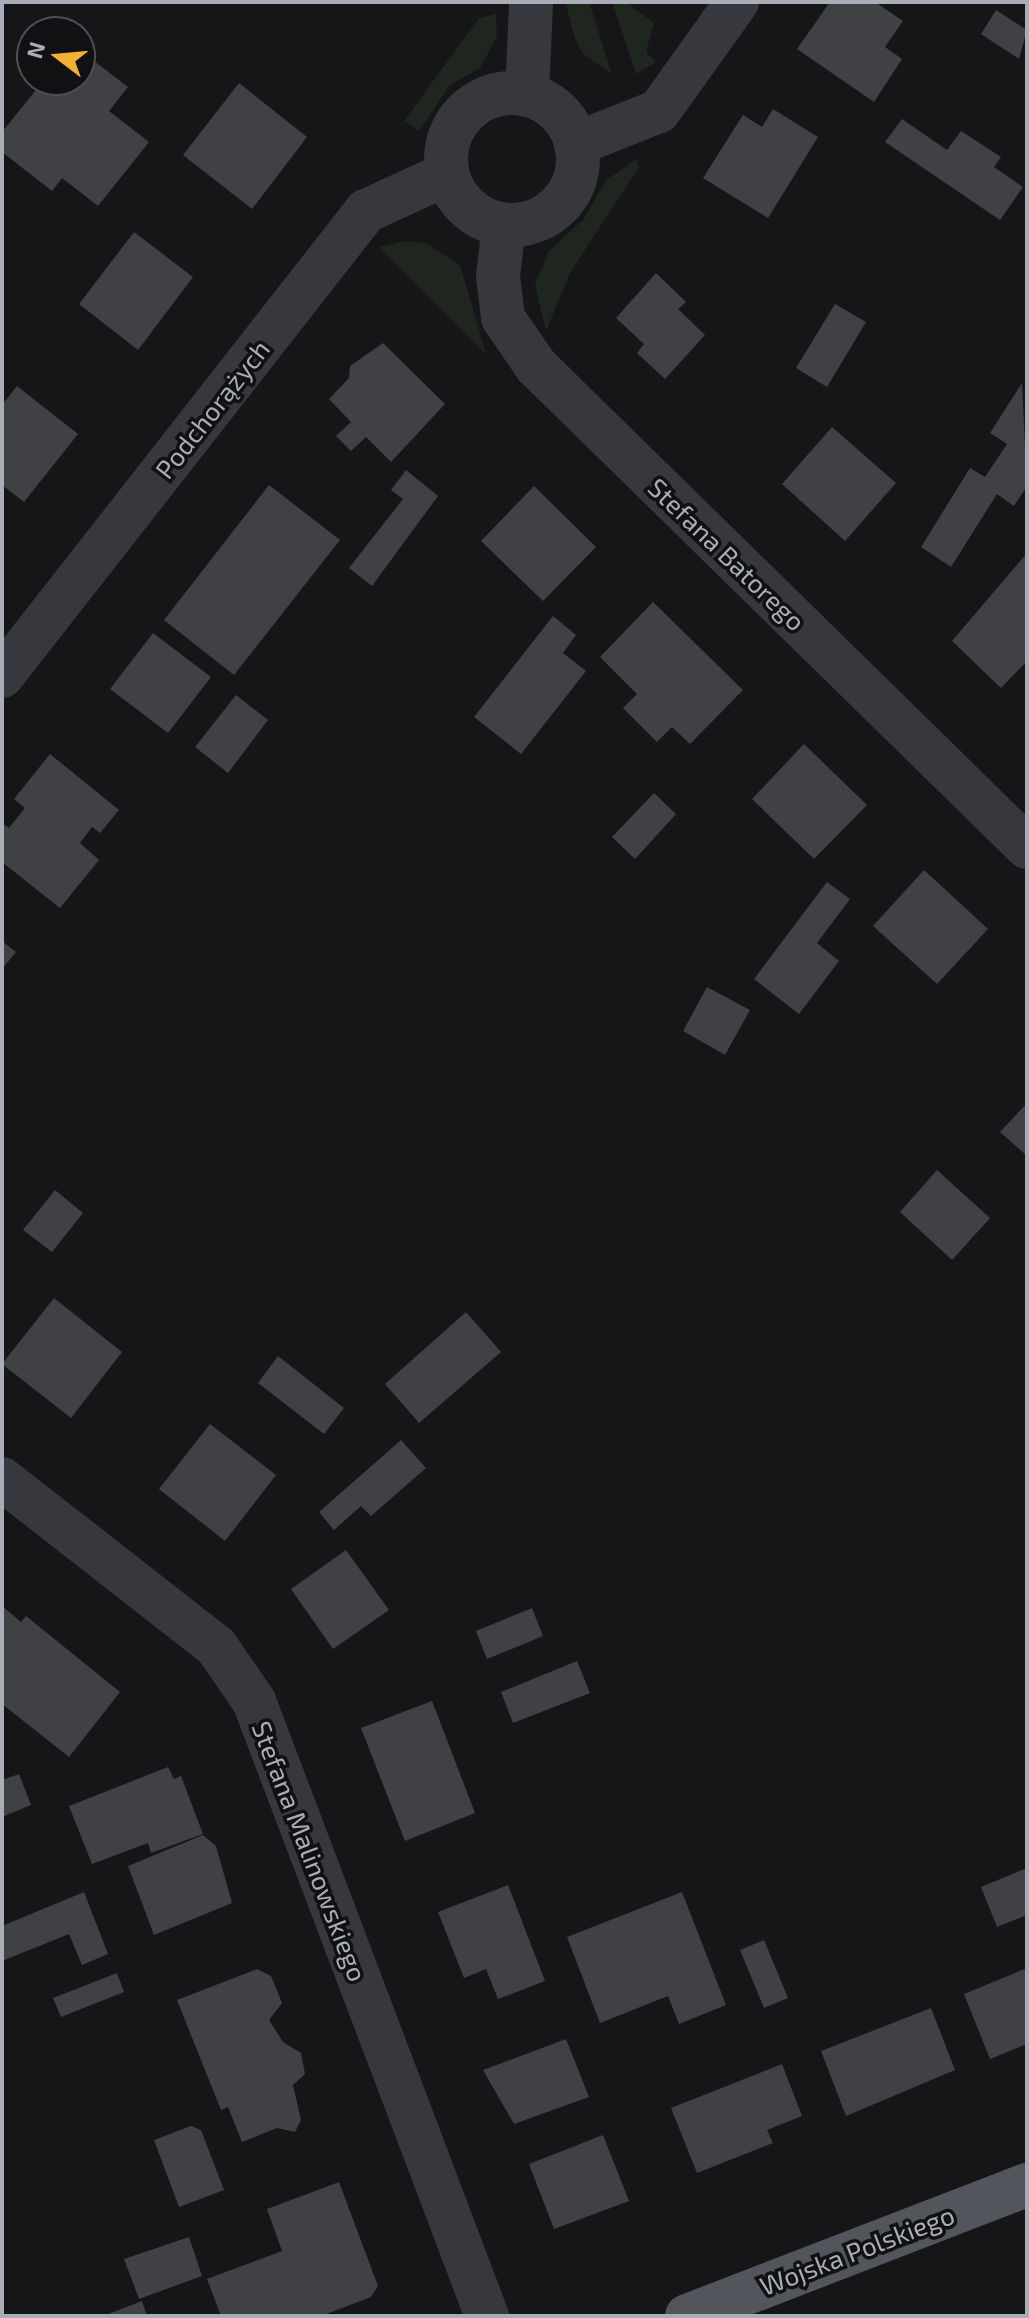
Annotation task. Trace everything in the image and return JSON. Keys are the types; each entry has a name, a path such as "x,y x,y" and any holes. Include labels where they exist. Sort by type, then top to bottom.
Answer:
{"main road":[{"name":"Wojska Polskiego","path":"687,2316 1027,2185"}],"street":[{"path":"527,95 531,2"},
{"path":"576,144 659,111 737,2"},
{"path":"498,94 527,95 559,112 576,144 577,173 555,210 537,221 504,225 474,215 457,199 447,174 449,135 461,116 498,94"},
{"name":"Podchorążych","path":"2,676 366,211 447,174"},
{"name":"Stefana Batorego","path":"504,225 498,276 503,318 536,366 1027,847"},
{"name":"Stefana Malinowskiego","path":"2,1479 216,1646 254,1701 487,2316"}],"shaded area":[{"path":"589,2 612,74 582,53 575,39 566,4"},
{"path":"612,2 626,2 654,23 646,52 656,62 636,74"},
{"path":"496,14 497,36 480,68 450,85 419,131 404,121 479,18"},
{"path":"637,159 639,167 570,273 546,331 535,285 549,251 584,219 606,180"},
{"path":"406,241 426,243 460,265 486,354 379,247"}],"building":[{"path":"830,2 875,2 903,21 885,47 902,59 874,102 797,49"},
{"path":"996,10 1027,30 1019,59 981,34"},
{"path":"96,63 128,87 109,111 149,142 98,206 62,178 52,191 2,152 2,132 31,96 96,96"},
{"path":"239,83 307,137 252,209 183,155"},
{"path":"773,109 818,137 768,218 703,178 743,115 762,127"},
{"path":"902,119 947,150 961,131 1001,157 994,167 1023,187 1000,220 885,142"},
{"path":"134,232 193,277 138,350 79,304"},
{"path":"656,273 686,302 678,309 705,335 665,379 637,353 644,344 616,318"},
{"path":"835,304 866,322 827,387 796,368"},
{"path":"383,343 445,404 391,462 366,437 351,451 336,436 351,422 329,399 349,378 350,366"},
{"path":"1022,383 1027,486 1014,506 997,494 951,567 921,547 970,468 985,477 1007,444 990,433"},
{"path":"17,386 78,434 24,502 2,485 2,405"},
{"path":"832,427 896,483 845,541 782,484"},
{"path":"406,470 438,496 372,586 349,568 403,499 391,490"},
{"path":"269,485 340,540 234,675 164,620"},
{"path":"534,486 596,547 543,601 481,541"},
{"path":"1027,553 1027,661 1001,688 952,641"},
{"path":"653,602 743,690 690,744 672,727 657,742 623,708 637,694 600,657"},
{"path":"553,616 576,635 563,653 586,671 521,754 474,717"},
{"path":"153,633 211,677 168,733 110,689"},
{"path":"236,695 268,720 228,773 195,747"},
{"path":"804,744 867,805 814,859 752,799"},
{"path":"50,754 119,810 100,833 92,827 80,843 99,860 60,908 2,862 2,823 9,828 25,808 14,799"},
{"path":"654,793 676,814 635,859 612,837"},
{"path":"924,870 988,929 937,984 873,926"},
{"path":"827,882 850,899 817,943 839,961 799,1014 754,979"},
{"path":"2,941 16,952 2,969"},
{"path":"707,987 750,1010 725,1055 683,1031"},
{"path":"1027,1103 1027,1156 1000,1132"},
{"path":"937,1170 990,1218 952,1260 900,1212"},
{"path":"55,1190 83,1213 52,1252 23,1230"},
{"path":"54,1298 122,1352 71,1418 2,1364"},
{"path":"466,1312 501,1352 419,1423 385,1384"},
{"path":"278,1356 344,1408 324,1434 258,1383"},
{"path":"210,1424 276,1475 225,1541 159,1489"},
{"path":"401,1440 426,1468 371,1516 361,1506 334,1530 319,1512"},
{"path":"346,1550 389,1610 333,1649 291,1589"},
{"path":"2,1606 21,1622 26,1616 120,1692 69,1757 2,1704"},
{"path":"532,1608 543,1636 487,1659 476,1631"},
{"path":"577,1661 590,1693 513,1723 501,1692"},
{"path":"432,1701 475,1813 405,1841 361,1728"},
{"path":"168,1767 174,1779 181,1776 203,1834 151,1853 148,1843 92,1864 69,1806"},
{"path":"19,1774 31,1805 2,1817 2,1780"},
{"path":"203,1835 216,1846 232,1903 154,1935 128,1866"},
{"path":"1027,1868 1027,1915 997,1927 981,1887"},
{"path":"508,1885 545,1981 498,1999 486,1969 464,1978 438,1912"},
{"path":"84,1892 108,1954 82,1965 69,1934 2,1961 2,1926"},
{"path":"682,1892 726,2005 679,2024 668,1996 600,2023 567,1937"},
{"path":"764,1940 788,1998 764,2008 740,1950"},
{"path":"1027,1968 1027,2044 990,2059 964,1994"},
{"path":"257,1969 271,1976 282,2003 269,2020 283,2042 301,2053 305,2074 293,2085 301,2120 295,2132 277,2128 242,2142 228,2107 221,2110 177,2000"},
{"path":"117,1973 124,1992 61,2017 53,1998"},
{"path":"931,2008 955,2070 846,2116 821,2051"},
{"path":"566,2039 589,2097 514,2124 483,2070"},
{"path":"782,2064 802,2116 767,2130 773,2143 697,2173 671,2108"},
{"path":"191,2126 201,2130 224,2190 179,2207 154,2140"},
{"path":"603,2135 629,2201 554,2229 529,2164"},
{"path":"339,2182 378,2286 371,2297 321,2316 221,2316 207,2279 282,2251 267,2209"},
{"path":"189,2237 202,2276 139,2299 124,2259"},
{"path":"142,2301 147,2316 103,2316"}]}
